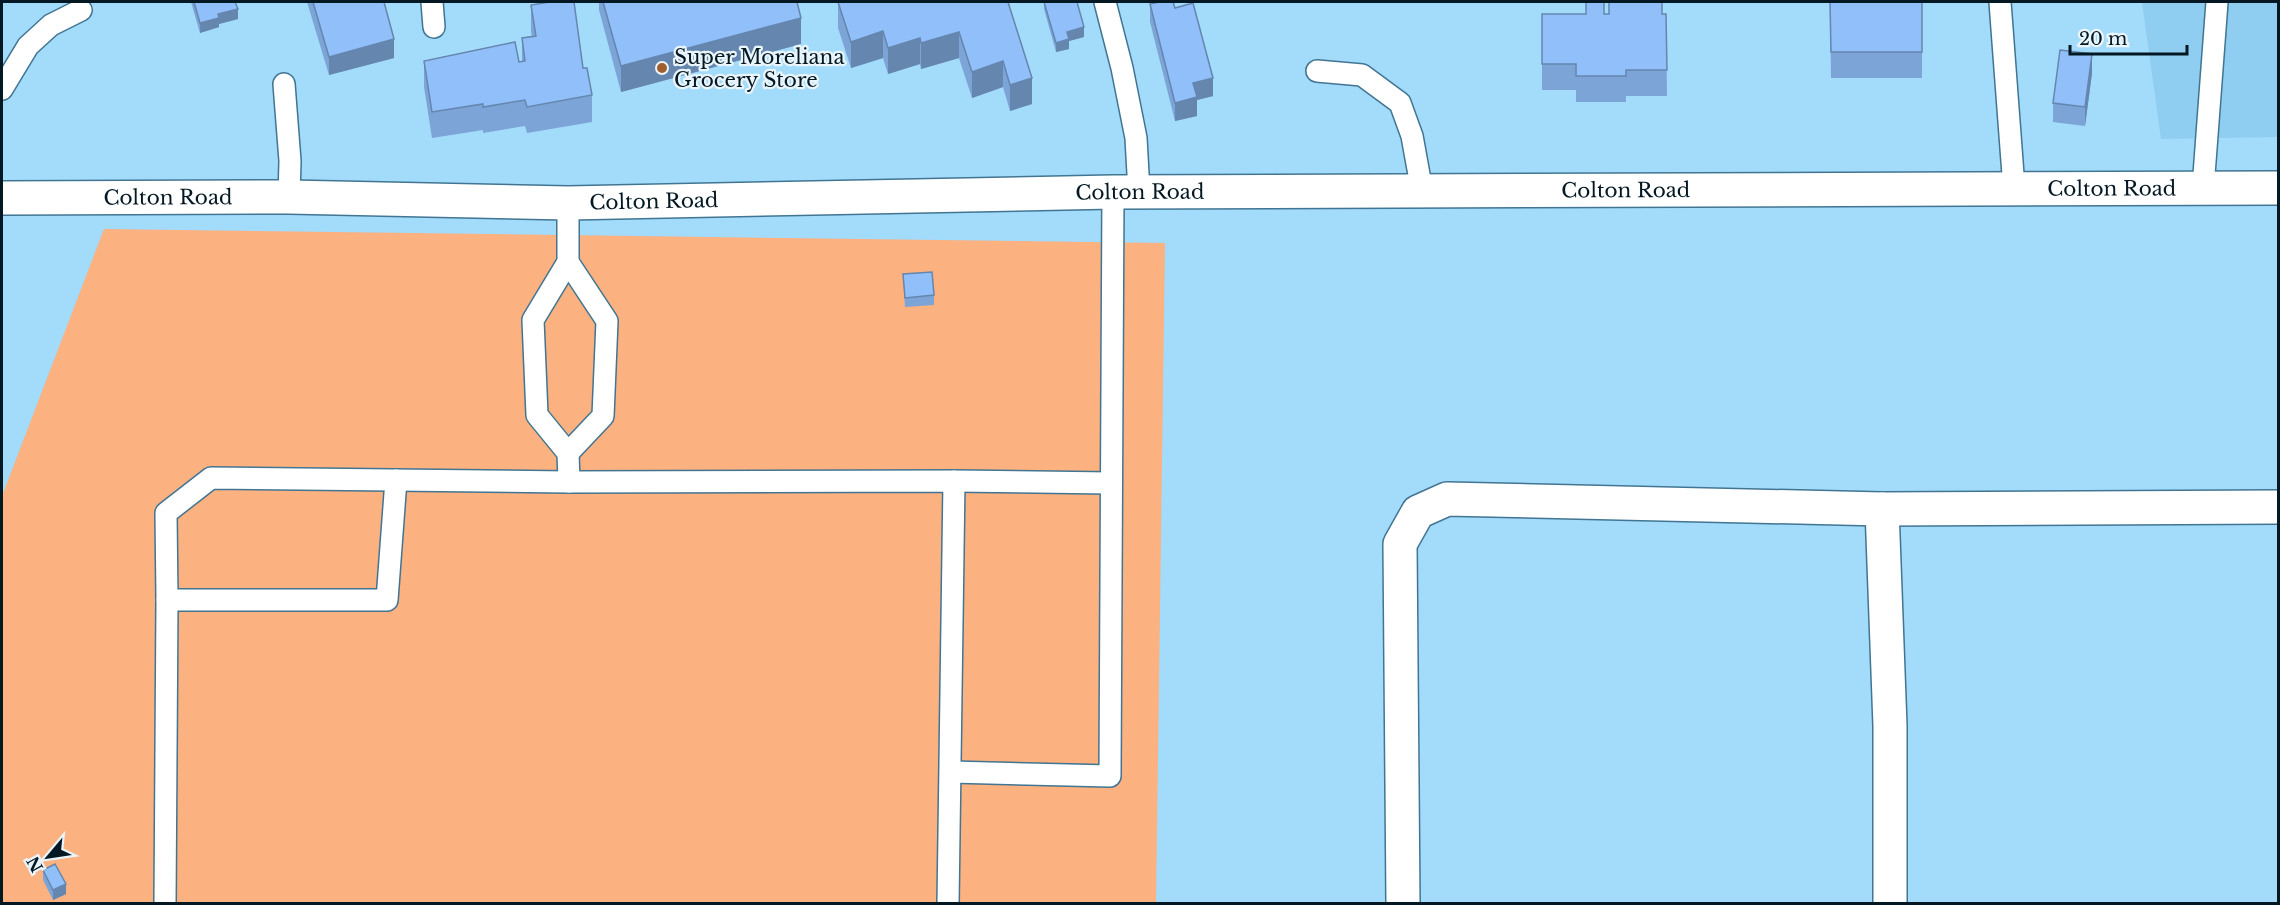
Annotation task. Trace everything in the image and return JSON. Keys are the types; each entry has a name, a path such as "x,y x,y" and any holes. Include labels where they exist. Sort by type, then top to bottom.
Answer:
{"street":[{"name":"Colton Road","path":"2,198 289,197 568,203 1126,192 2278,188"},
{"path":"1403,903 1400,544 1418,512 1447,499 1882,509 2278,507"},
{"path":"1882,509 1890,726 1890,903"}],"lane":[{"path":"432,2 434,27"},
{"path":"951,772 1110,776 1111,483 1126,192 1136,138 1122,68 1104,2"},
{"path":"2000,2 2014,188"},
{"path":"2203,188 2217,2"},
{"path":"2,89 28,46 51,25 81,10"},
{"path":"1317,71 1362,75 1400,103 1412,136 1422,191"},
{"path":"284,84 290,161 289,197"},
{"path":"568,203 568,262 533,320 537,415 568,453 569,482"},
{"path":"568,262 607,321 603,416 568,453"},
{"path":"165,903 166,513 211,478 569,482 1111,483"},
{"path":"167,600 387,600 396,480"},
{"path":"948,903 954,481"}],"shaded area":[{"path":"2142,2 2278,2 2278,137 2161,139"},
{"path":"104,229 1165,243 1156,903 2,903 2,496"}],"building":[{"path":"194,2 235,2 238,9 218,14 219,18 200,23"},
{"path":"313,2 384,2 394,39 329,57"},
{"path":"574,2 583,68 587,68 592,95 527,107 525,100 432,112 424,61 515,42 519,62 525,61 522,38 536,36 531,5"},
{"path":"603,2 797,2 801,18 621,66"},
{"path":"838,2 1008,2 1032,78 1010,85 1003,61 972,72 959,32 921,43 920,38 888,48 883,31 851,42"},
{"path":"1044,2 1077,2 1084,27 1067,32 1069,39 1056,43"},
{"path":"1173,2 1175,8 1193,3 1213,78 1193,83 1197,97 1175,103 1150,4"},
{"path":"1586,2 1604,2 1604,14 1609,14 1609,2 1662,2 1662,14 1666,14 1667,70 1626,70 1626,76 1576,76 1576,64 1542,64 1542,14 1586,14"},
{"path":"1830,2 1922,2 1922,52 1831,52"},
{"path":"2060,50 2092,54 2085,107 2053,103"},
{"path":"932,272 934,295 905,298 903,274"},
{"path":"55,864 66,884 53,890 43,870"}],"place":[{"name":"Super Moreliana Grocery Store","path":"662,68"}]}
